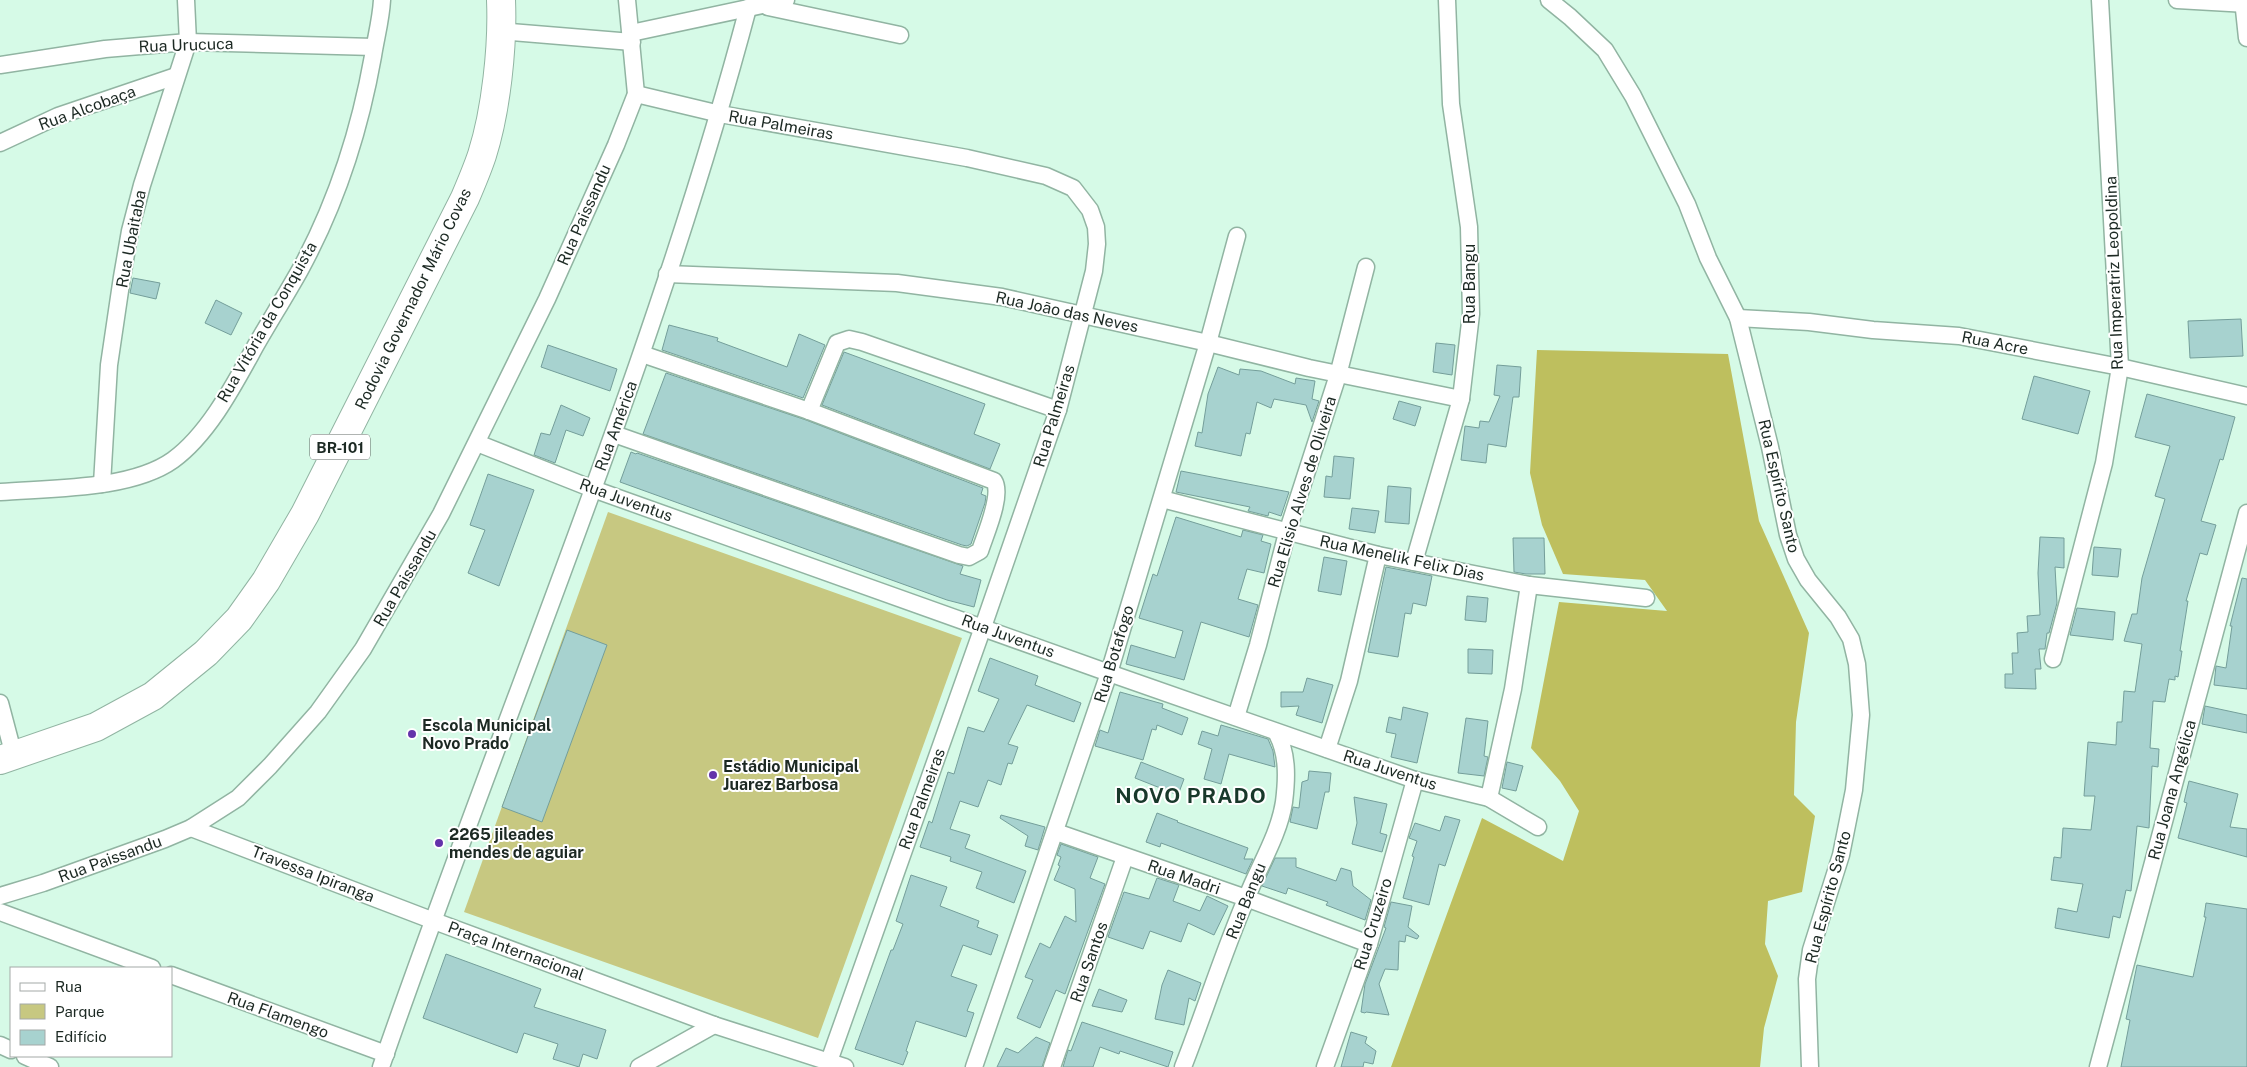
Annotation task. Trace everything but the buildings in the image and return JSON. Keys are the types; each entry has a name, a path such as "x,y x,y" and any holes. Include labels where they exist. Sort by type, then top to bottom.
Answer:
{"highway":[{"name":"Rodovia Governador Mário Covas","path":"7,758 96,726 153,696 206,653 239,618 266,581 310,505 465,198 482,155 492,116 501,0"}],"street":[{"name":"Rua Ubaitaba","path":"102,484 110,365 130,231 142,185 188,42 186,0"},
{"name":"Rua Vitória da Conquista","path":"0,492 102,484 147,474 173,460 200,433 231,390 301,269 324,219 347,156 368,84 382,0"},
{"path":"627,0 636,94"},
{"path":"500,31 632,38 786,0"},
{"name":"Rua Bangu","path":"1414,562 1461,399 1471,314 1469,227 1451,104 1447,0"},
{"name":"Rua Espírito Santo","path":"1549,0 1605,50 1633,96 1687,204 1708,258 1738,318 1790,543 1796,559 1808,580 1838,617 1851,639 1857,664 1861,715 1854,790 1841,855 1811,950 1806,979 1810,1067"},
{"name":"Rua Imperatriz Leopoldina","path":"2053,659 2104,463 2120,367 2100,0"},
{"path":"2177,0 2245,3 2247,38"},
{"path":"754,7 900,35"},
{"name":"Rua América","path":"434,921 614,434 642,354 754,7"},
{"name":"Rua Urucuca","path":"0,65 105,49 188,42 374,48"},
{"name":"Rua Alcobaça","path":"0,143 58,116 176,76"},
{"name":"Rua Palmeiras","path":"636,94 720,114 967,158 1046,176 1073,188 1090,210 1096,227 1097,244 1094,271 1058,410 983,628 828,1064"},
{"name":"Rua Paissandu","path":"0,896 43,883 191,828 238,798 270,766 318,712 363,650 441,514 551,290 616,145 636,94"},
{"name":"Rua Botafogo","path":"974,1067 1109,673 1208,343 1237,236"},
{"name":"Rua Elisio Alves de Oliveira","path":"1236,717 1258,645 1287,533 1338,374 1366,267"},
{"name":"Rua João das Neves","path":"667,274 897,284 1002,297 1338,374 1461,399"},
{"name":"Rua Acre","path":"1738,318 1809,322 1873,330 1953,335 2120,367 2247,396"},
{"path":"809,411 838,343 849,339 1058,410"},
{"path":"614,434 959,555 969,557 980,551 997,496 998,486 994,481 809,411 642,354"},
{"name":"Rua Juventus","path":"477,443 593,489 1276,732 1415,780 1489,798 1538,827"},
{"name":"Rua Menelik Felix Dias","path":"1162,499 1287,533 1378,555 1528,585 1646,598"},
{"name":"Rua Joana Angélica","path":"2098,1067 2247,513"},
{"path":"1327,749 1349,681 1378,555"},
{"path":"1489,798 1513,689 1528,585"},
{"path":"0,703 7,758"},
{"name":"Rua Bangu","path":"1183,1067 1246,898 1277,827 1284,802 1286,759 1283,744 1276,732"},
{"name":"Rua Cruzeiro","path":"1325,1067 1368,944 1415,780"},
{"name":"Travessa Ipiranga","path":"191,828 434,921"},
{"name":"Rua Madri","path":"1056,832 1246,898 1368,944"},
{"name":"Rua Santos","path":"1052,1067 1126,857"},
{"path":"0,912 149,967"},
{"name":"Praça Internacional","path":"384,1061 434,921 714,1025 828,1064 845,1067"},
{"name":"Rua Flamengo","path":"172,975 384,1061"},
{"path":"639,1067 714,1025"},
{"path":"27,1057 50,1067"}],"green space":[{"name":"Estádio Municipal Juarez Barbosa","path":"608,512 962,638 818,1038 464,912"}],"shaded area":[{"path":"1537,350 1728,354 1759,521 1809,633 1796,722 1794,795 1815,816 1802,892 1768,901 1765,944 1778,976 1764,1028 1760,1067 1391,1067 1482,818 1563,861 1579,811 1560,781 1531,748 1559,602 1667,611 1645,580 1563,574 1542,525 1530,473"}],"place":[{"name":"Escola Municipal Novo Prado","path":"412,734"},
{"name":"Estádio Municipal Juarez Barbosa","path":"713,775"},
{"name":"2265 jileades mendes de aguiar","path":"439,843"}],"district":[{"name":"NOVO PRADO","path":"1191,795"}]}
